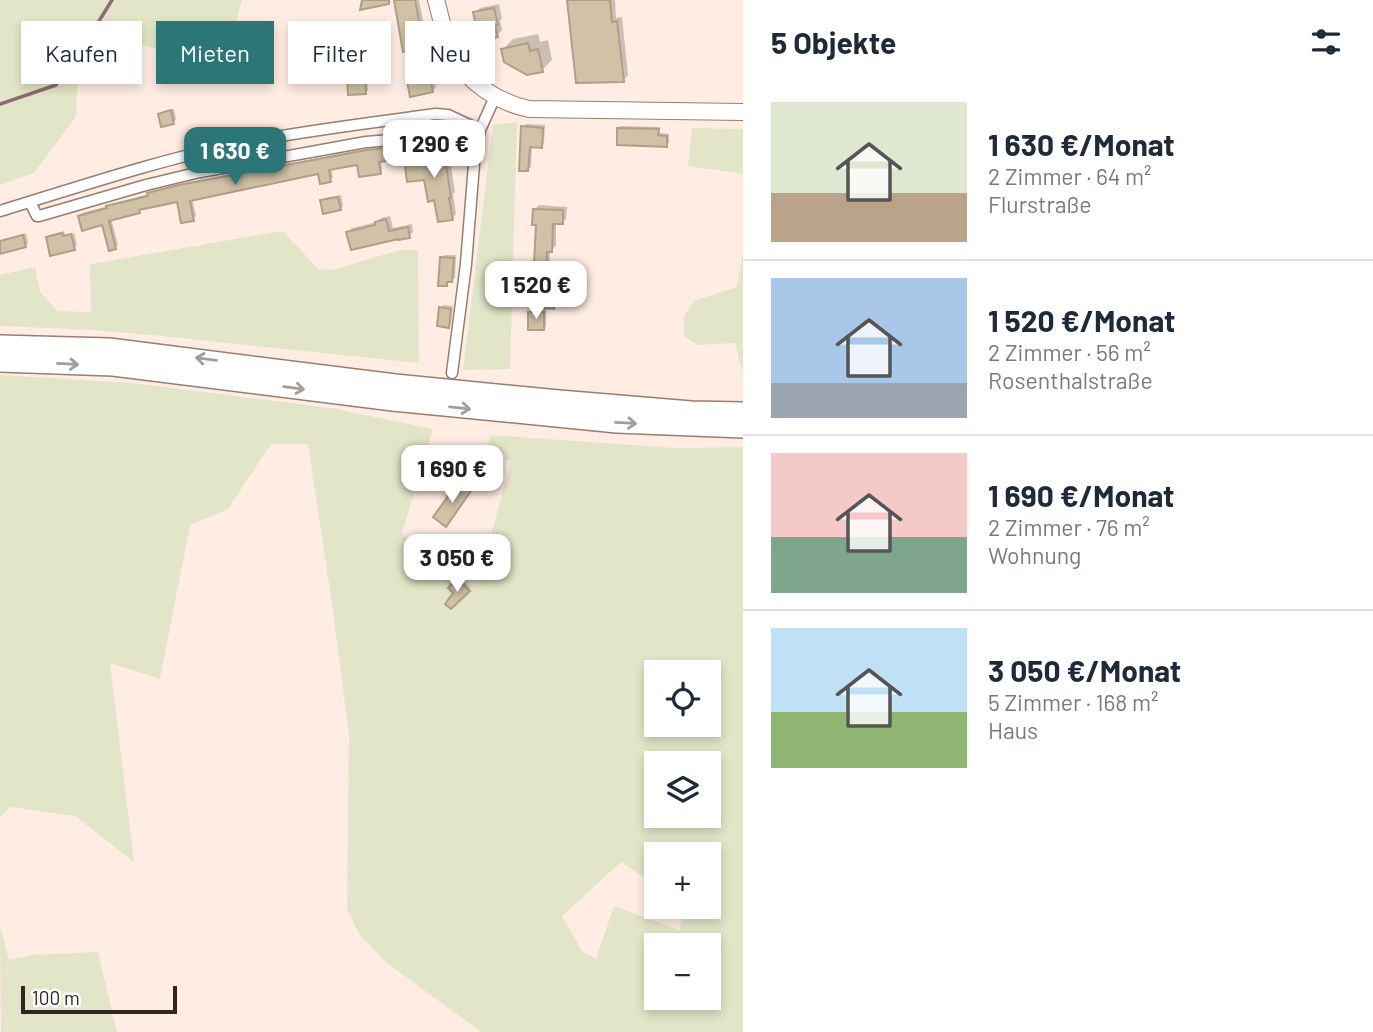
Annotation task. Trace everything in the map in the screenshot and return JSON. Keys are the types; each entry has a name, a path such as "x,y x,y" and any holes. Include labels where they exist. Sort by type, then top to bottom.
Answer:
{"highway":[{"path":"0,345 109,348 394,392"},
{"path":"0,362 113,366 558,409 654,425 743,428"},
{"path":"558,409 743,412"}],"main road":[{"path":"436,0 452,53 463,69 480,86 513,106 529,109 743,112"}],"street":[{"path":"452,373 467,264 475,152 480,130 495,97"},
{"path":"0,211 104,178 187,156 314,130 436,114 448,115 480,130"},
{"path":"30,202 39,216 200,172 366,142 452,135 475,152"}],"green space":[{"path":"0,0 242,0 236,21 156,21 156,48 142,45 142,21 21,21 21,84 77,84 76,117 34,173 0,185"},
{"path":"517,122 510,369 463,370 493,125"},
{"path":"692,128 743,129 743,174 688,166"},
{"path":"283,231 318,269 332,270 400,250 418,250 419,363 152,335 0,326 0,275 35,267 40,292 58,311 91,312 90,264"},
{"path":"743,250 743,374 735,343 697,345 684,336 684,316 694,301 737,287"},
{"path":"0,375 133,383 331,408 433,429 402,533 421,551 479,570 474,587 482,569 511,461 487,452 490,435 676,448 743,447 743,1032 481,1032 387,963 359,934 347,909 349,734 308,444 271,444 228,509 190,525 160,679 110,663 134,862 75,816 10,807 0,818"},
{"path":"0,925 9,960 31,955 98,952 117,1032 1,1032"}],"building":[{"path":"362,0 389,0 389,4 360,10"},
{"path":"394,0 415,0 419,21 405,21 403,52"},
{"path":"567,0 610,0 612,22 617,21 624,82 576,83"},
{"path":"494,8 498,25 495,25 495,21 475,21 473,12"},
{"path":"528,43 530,51 538,49 543,72 527,75 504,62 501,49"},
{"path":"347,84 365,84 366,94 348,95"},
{"path":"408,84 431,84 433,92 410,97"},
{"path":"171,110 174,124 161,127 158,114"},
{"path":"521,126 543,128 542,148 530,147 528,171 519,171"},
{"path":"617,128 659,129 658,135 667,136 667,147 617,145"},
{"path":"443,144 453,220 438,222 434,200 428,202 424,180 407,182 405,165 427,162 425,145"},
{"path":"396,147 398,159 379,162 381,174 359,177 357,165 329,170 331,182 320,184 318,174 190,201 194,221 181,223 177,202 139,210 140,213 109,221 116,249 109,251 102,225 82,231 78,216 179,185"},
{"path":"338,197 341,210 323,214 320,200"},
{"path":"533,209 563,210 563,224 553,224 552,252 547,252 546,288 529,287 530,263 534,264 536,225 532,225"},
{"path":"386,219 389,231 408,227 410,238 351,250 346,232 375,225 375,222"},
{"path":"62,233 63,236 71,234 75,250 50,256 46,237"},
{"path":"23,235 26,247 0,254 0,241"},
{"path":"440,257 454,258 452,282 447,282 447,286 438,286"},
{"path":"543,296 554,297 554,309 543,308"},
{"path":"439,307 451,309 449,328 437,326"},
{"path":"528,312 544,312 544,330 528,330"},
{"path":"466,483 473,488 446,527 433,517 454,488 459,493"},
{"path":"456,579 470,591 451,609 445,604 453,593 448,588"}],"waterway":[{"path":"0,104 56,85 112,0"}]}
